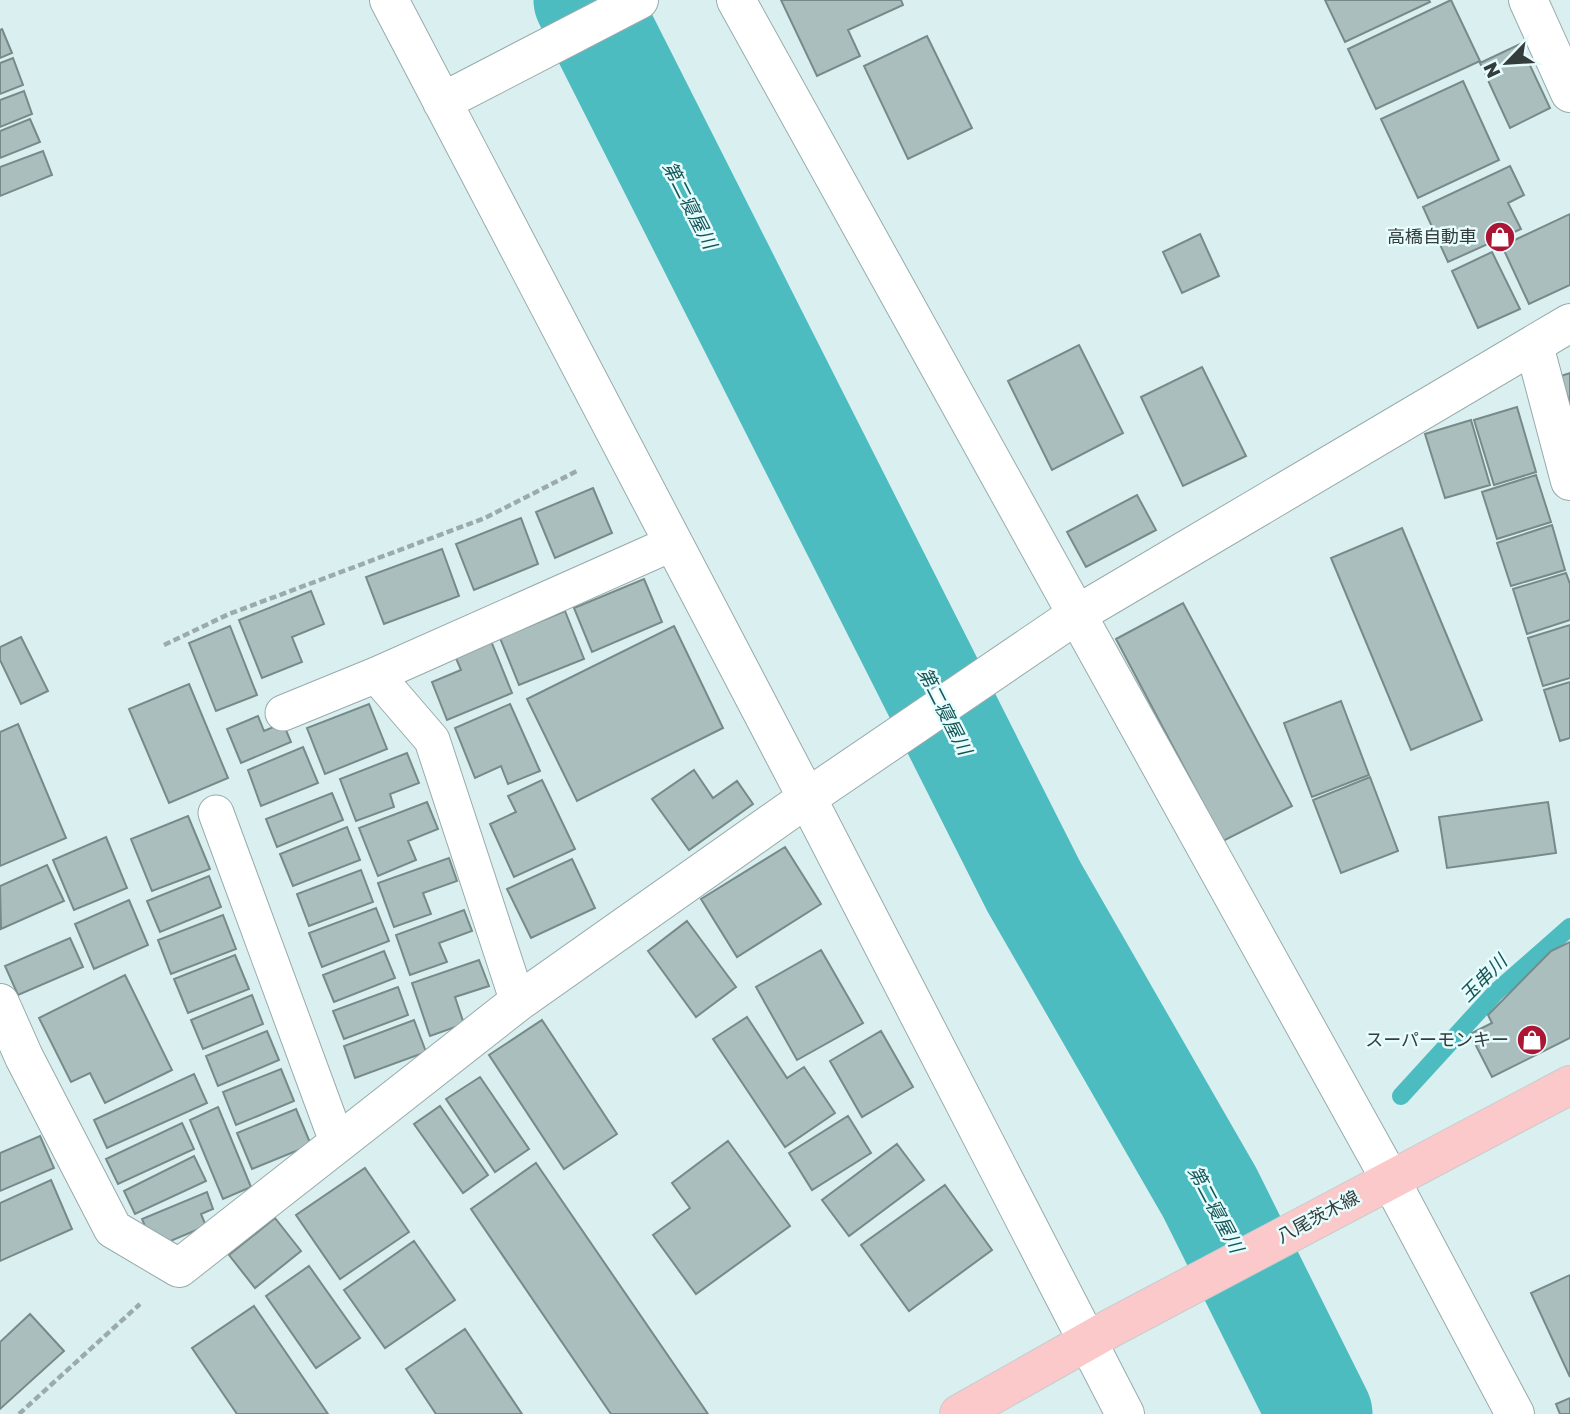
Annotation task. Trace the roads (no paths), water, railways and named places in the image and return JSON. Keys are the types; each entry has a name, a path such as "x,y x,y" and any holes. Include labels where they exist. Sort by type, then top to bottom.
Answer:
{"main road":[{"name":"八尾茨木線","path":"958,1414 1099,1335 1570,1085"}],"street":[{"path":"389,0 807,798 1099,1335 1125,1414"},
{"path":"442,102 639,0"},
{"path":"736,0 1076,615 1379,1185 1515,1414"},
{"path":"1528,0 1570,93"},
{"path":"0,1003 12,1062 113,1229 179,1268 518,1002 807,798 1076,615 1570,323"},
{"path":"1534,345 1570,481"}],"lane":[{"path":"283,713 376,675 673,543"},
{"path":"376,675 432,740 518,1002"},
{"path":"216,813 338,1144"}],"waterway":[{"name":"第二寝屋川","path":"586,0 1034,887 1210,1193 1320,1414"},
{"name":"玉串川","path":"1401,1096 1496,992 1570,927"}],"place":[{"name":"高橋自動車","path":"1500,237"},
{"name":"スーパーモンキー","path":"1532,1040"}]}
